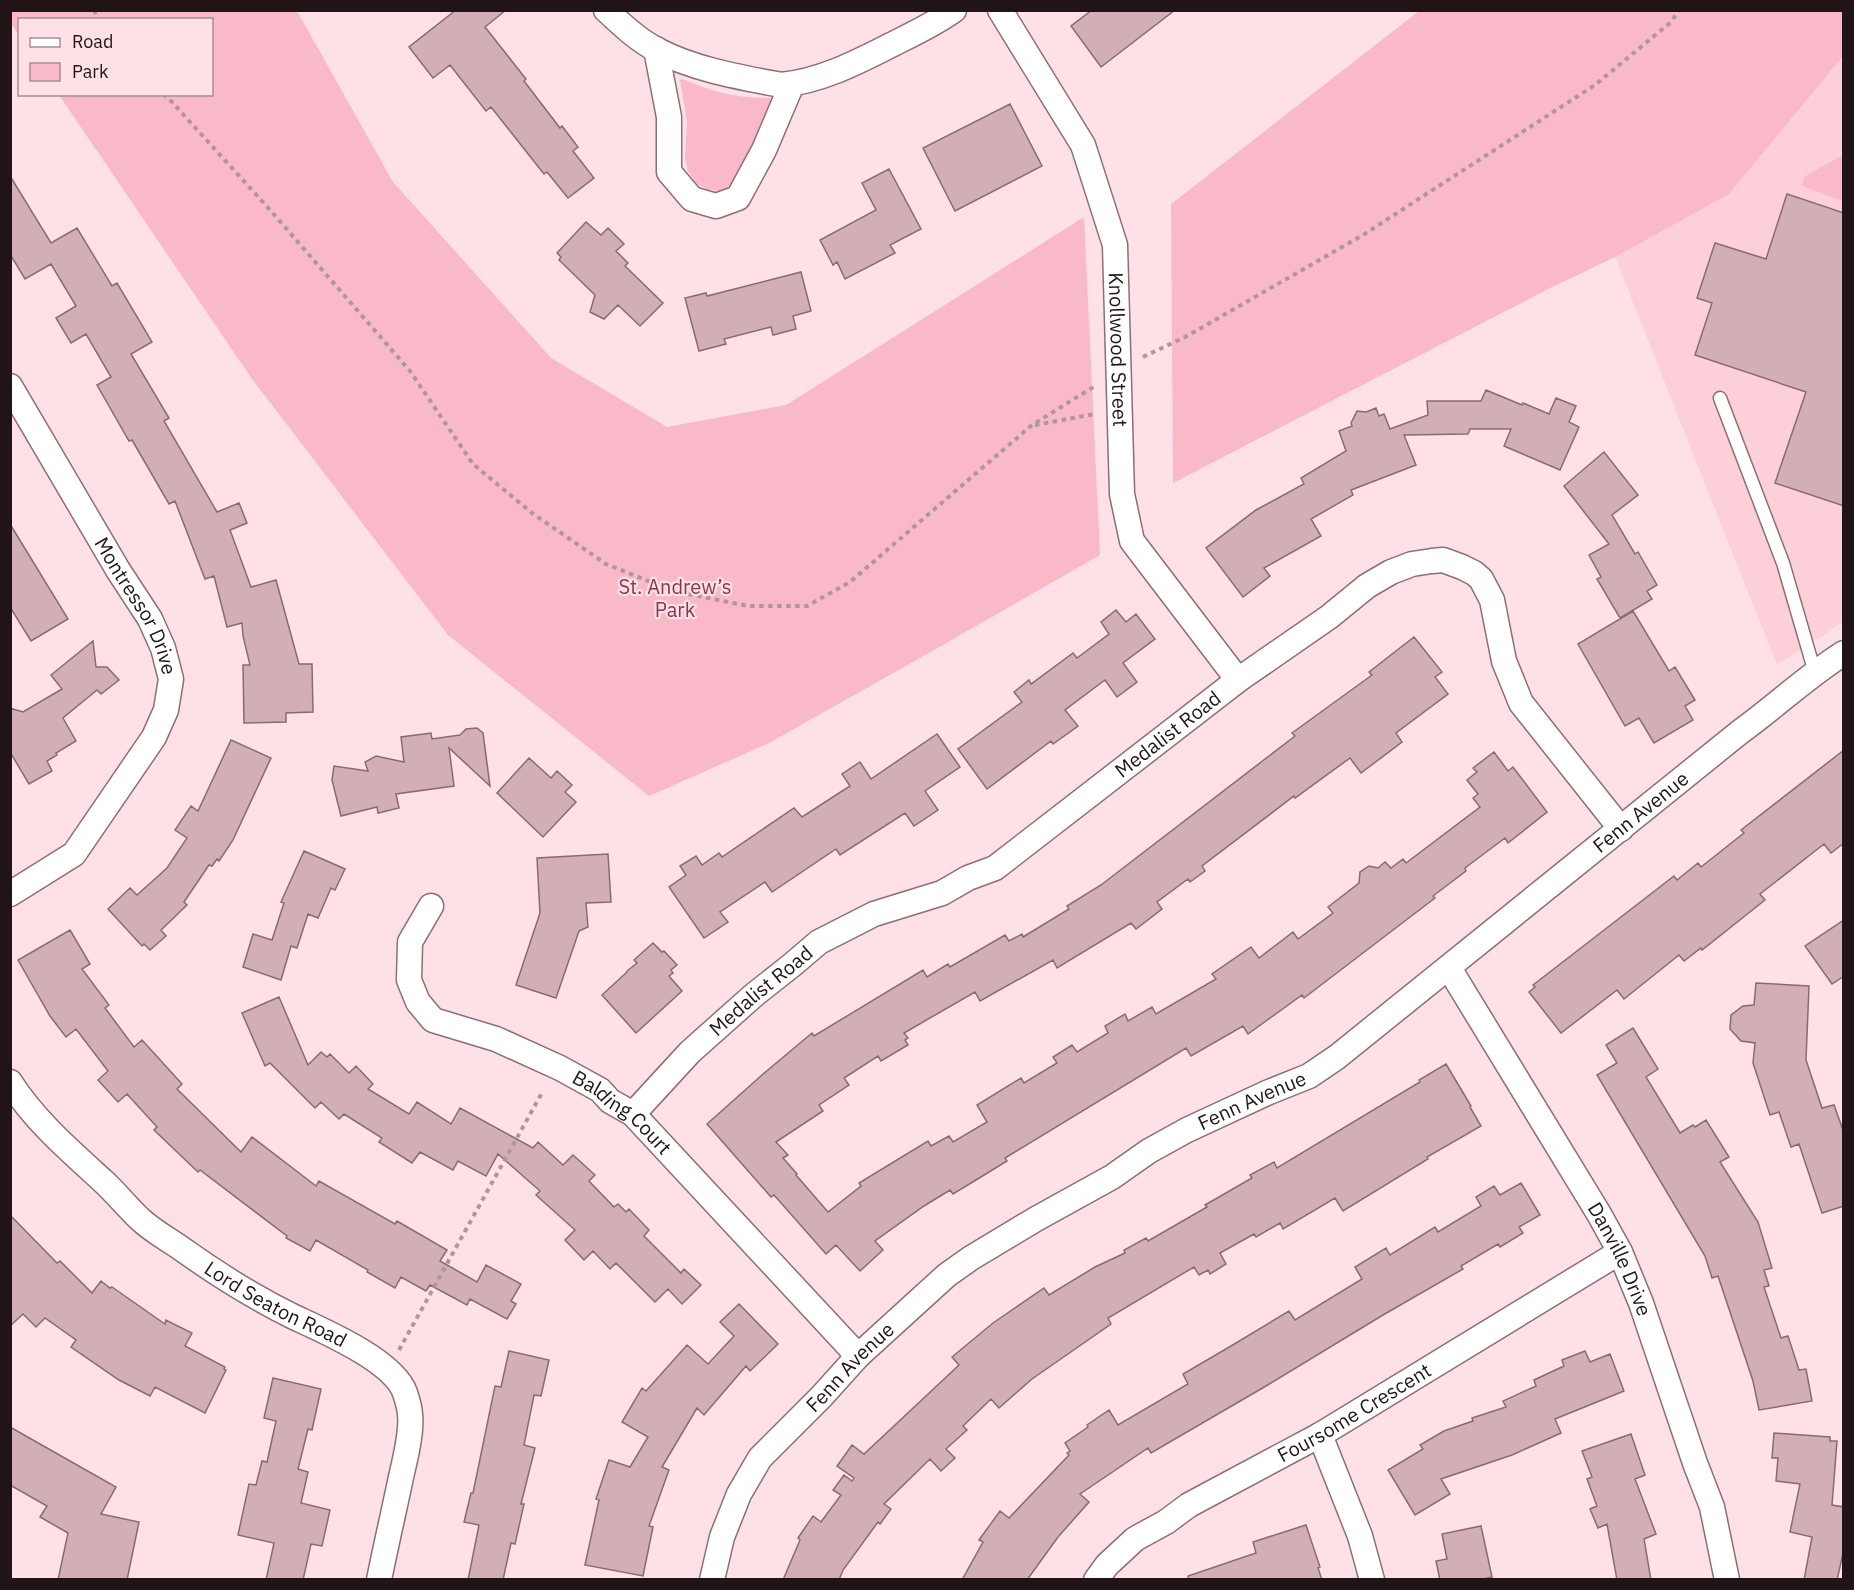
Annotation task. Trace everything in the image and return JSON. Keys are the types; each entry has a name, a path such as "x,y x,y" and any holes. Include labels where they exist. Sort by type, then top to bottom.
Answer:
{"street":[{"path":"606,10 631,33 657,49 718,73 781,85 837,71 934,24 954,10"},
{"name":"Knollwood Street","path":"1000,10 1083,145 1115,245 1122,494 1132,541 1238,681"},
{"path":"657,49 669,117 669,172 692,199 716,206 738,198 764,150 792,84"},
{"name":"Montressor Drive","path":"10,386 118,570 150,619 163,648 171,679 166,710 154,737 74,854 10,894"},
{"name":"Medalist Road","path":"633,1114 690,1052 754,994 819,942 873,914 942,893 968,878 995,868 1238,681 1329,617 1367,586 1391,572 1412,564 1443,560 1474,573 1481,579 1492,600 1504,661 1521,703 1621,829"},
{"name":"Fenn Avenue","path":"712,1580 722,1537 739,1494 760,1458 858,1356 947,1275 970,1258 1112,1177 1149,1151 1187,1130 1309,1076 1449,968 1815,673 1844,653"},
{"name":"Balding Court","path":"430,906 410,942 409,980 418,1002 433,1020 496,1039 560,1068 600,1090 610,1101 633,1114 858,1356"},
{"name":"Danville Drive","path":"1449,968 1620,1252 1641,1303 1712,1508 1726,1580"},
{"name":"Lord Seaton Road","path":"10,1082 45,1126 158,1235 181,1248 202,1264 285,1312 329,1333 371,1358 388,1370 404,1390 411,1415 406,1452 379,1580"},
{"name":"Foursome Crescent","path":"1096,1580 1107,1565 1135,1539 1166,1522 1189,1505 1320,1435 1620,1252"},
{"path":"1320,1435 1360,1536 1372,1580"}],"lane":[{"path":"1720,398 1783,563 1815,673"}],"path":[{"path":"1139,358 1187,336 1364,235 1595,85 1671,22 1679,10"},
{"path":"164,96 271,211 410,371 473,464 532,513 606,564 673,591 748,606 807,606 850,582 1032,426 1100,383"},
{"path":"1032,426 1102,413"},
{"path":"388,1370 543,1091"}],"shaded area":[{"path":"1843,56 1843,622 1777,665 1615,257 1729,194"}],"green space":[{"name":"St. Andrew’s Park","path":"10,11 297,11 393,182 551,358 667,427 786,405 1084,217 1100,555 769,743 649,796 448,635 252,379 60,96 213,96 213,18 18,18 18,34 11,23"},
{"path":"1419,11 1843,11 1843,56 1729,194 1615,257 1550,288 1173,483 1171,204"},
{"path":"680,80 728,94 776,98 753,143 747,167 730,188 718,191 706,189 696,183 688,171 685,159 687,121"},
{"path":"1843,155 1843,201 1802,186 1804,177"}],"building":[{"path":"456,10 506,10 485,27 526,79 524,81 560,128 562,126 578,147 573,151 594,178 568,198 547,172 544,174 491,107 486,111 450,65 433,78 409,47"},
{"path":"1092,10 1175,10 1101,67 1071,26"},
{"path":"1010,104 1042,166 955,211 923,148"},
{"path":"889,169 921,229 890,245 895,253 845,279 837,262 833,265 820,240 876,210 862,183"},
{"path":"10,176 51,243 77,228 112,286 117,283 152,342 131,354 169,418 164,421 217,512 239,503 247,523 230,530 251,587 276,580 299,664 312,664 313,712 286,713 286,722 244,723 243,665 250,665 242,623 227,627 214,576 205,579 175,501 169,504 97,385 111,377 86,334 71,343 56,318 76,306 51,264 25,279 10,254"},
{"path":"1787,194 1844,213 1844,506 1775,483 1806,392 1695,355 1712,303 1697,298 1715,243 1766,259"},
{"path":"586,222 601,235 608,228 624,244 616,251 628,263 625,266 663,303 640,326 618,305 604,319 590,312 595,295 559,260 561,257 557,253"},
{"path":"801,272 811,311 793,316 796,329 773,335 771,327 724,339 726,344 699,351 685,298 706,293 707,296"},
{"path":"1486,390 1549,414 1556,398 1576,406 1569,422 1579,427 1560,470 1504,446 1511,429 1470,429 1468,434 1404,435 1416,465 1351,490 1353,495 1311,519 1321,536 1264,568 1270,576 1243,597 1206,548 1256,510 1304,484 1301,478 1346,451 1339,431 1352,426 1351,423 1357,411 1366,412 1376,408 1379,416 1384,414 1390,429 1428,415 1427,401 1481,401"},
{"path":"1604,452 1638,495 1612,515 1635,554 1638,552 1657,585 1647,591 1652,599 1620,618 1597,579 1601,577 1589,555 1609,544 1564,486"},
{"path":"10,524 68,619 31,641 10,607"},
{"path":"1116,610 1126,622 1136,614 1155,639 1123,663 1137,682 1117,697 1105,680 1065,710 1078,726 1053,744 1051,741 987,789 958,749 1022,702 1014,692 1029,680 1031,684 1073,653 1077,658 1109,634 1101,622"},
{"path":"1633,611 1669,671 1675,667 1695,700 1685,706 1693,720 1654,743 1639,718 1625,726 1578,644"},
{"path":"1414,637 1442,672 1435,677 1448,694 1396,733 1402,742 1361,773 1350,758 1295,798 1294,796 1202,866 1205,871 1190,882 1188,879 1157,902 1162,909 1136,929 1131,923 1057,968 1053,960 980,1001 975,992 904,1033 908,1038 905,1040 908,1045 881,1061 878,1056 844,1078 849,1085 819,1105 823,1111 776,1142 788,1155 783,1158 828,1212 861,1186 859,1183 928,1141 931,1146 949,1136 953,1142 987,1122 977,1105 1021,1078 1024,1083 1057,1063 1053,1057 1072,1045 1077,1052 1108,1033 1105,1026 1125,1014 1128,1021 1152,1007 1156,1014 1216,979 1212,974 1251,947 1259,958 1293,932 1298,939 1333,913 1328,907 1359,883 1360,872 1369,866 1378,868 1385,862 1391,868 1403,859 1406,863 1480,807 1473,798 1478,794 1467,780 1477,772 1473,768 1494,752 1508,771 1513,767 1547,812 1508,843 1505,838 1465,868 1466,871 1433,896 1435,898 1304,998 1302,995 1248,1034 1243,1026 1191,1056 1186,1048 1005,1158 1007,1161 953,1194 950,1190 875,1241 883,1250 860,1271 836,1245 826,1254 774,1195 771,1197 707,1124 812,1033 814,1036 923,970 927,977 948,964 950,967 1005,935 1009,941 1022,934 1023,937 1069,909 1067,906 1101,885 1295,736 1292,733 1372,675 1369,672"},
{"path":"93,641 96,667 107,667 119,680 101,694 97,690 63,718 76,741 47,761 52,771 29,784 10,752 10,708 23,712 62,689 51,675"},
{"path":"477,728 483,733 490,786 449,748 454,786 396,794 399,808 378,813 377,807 341,816 332,780 334,766 368,771 365,762 376,756 404,762 401,737 431,733 432,739 460,735 466,729"},
{"path":"937,734 960,767 925,791 938,810 914,826 905,813 840,855 836,849 772,892 765,882 720,912 728,922 704,938 669,887 686,875 680,866 696,856 702,865 719,853 722,857 794,808 802,817 850,786 842,774 860,762 871,779"},
{"path":"231,740 271,758 233,840 219,861 217,859 212,866 209,865 184,902 187,905 161,930 166,936 150,950 144,944 142,946 108,909 130,888 137,895 167,868 187,838 175,830 191,806 198,811"},
{"path":"1844,750 1844,843 1831,853 1824,844 1760,894 1765,900 1702,950 1701,948 1684,961 1679,955 1624,999 1617,990 1561,1033 1529,992 1535,987 1533,985 1674,876 1677,880 1698,863 1701,867 1744,833 1741,830"},
{"path":"529,758 551,778 557,771 572,785 565,792 576,802 543,837 497,793"},
{"path":"304,851 345,869 335,890 331,888 318,918 308,914 297,948 291,946 281,980 243,967 253,934 272,940 284,903 281,902"},
{"path":"608,854 611,902 586,903 588,927 579,931 556,998 516,985 540,913 537,858"},
{"path":"1844,920 1844,976 1832,984 1805,946"},
{"path":"70,930 90,964 82,969 109,1005 105,1008 134,1047 142,1040 182,1084 177,1089 241,1152 252,1137 316,1186 319,1181 395,1224 397,1221 447,1250 440,1261 477,1282 486,1265 521,1284 511,1301 516,1304 507,1319 470,1299 467,1305 430,1285 426,1291 401,1277 395,1288 316,1240 310,1251 286,1238 287,1236 200,1170 198,1172 154,1130 157,1127 127,1094 118,1102 98,1080 108,1071 76,1029 66,1037 50,1016 18,960"},
{"path":"653,943 677,965 671,970 673,973 669,976 682,991 636,1033 602,995 637,963 634,960"},
{"path":"1756,983 1809,986 1806,1060 1822,1108 1834,1105 1844,1133 1844,1206 1822,1213 1799,1144 1791,1147 1779,1112 1770,1115 1753,1063 1755,1043 1741,1041 1730,1029 1731,1015 1743,1006 1754,1005"},
{"path":"279,997 308,1065 321,1052 327,1057 330,1054 349,1073 356,1066 373,1084 368,1089 409,1114 417,1102 451,1124 460,1108 533,1148 538,1142 563,1165 573,1155 595,1175 589,1181 614,1207 618,1204 626,1212 629,1209 649,1230 644,1236 681,1273 684,1269 701,1285 682,1304 668,1289 655,1302 616,1263 610,1269 593,1251 584,1260 565,1240 575,1230 536,1195 540,1191 498,1154 486,1176 458,1161 453,1170 420,1152 412,1163 379,1142 382,1138 344,1114 339,1119 321,1102 315,1108 270,1063 265,1066 242,1013"},
{"path":"1633,1028 1658,1069 1646,1077 1680,1133 1706,1120 1729,1157 1720,1162 1758,1222 1772,1268 1764,1270 1769,1286 1764,1287 1781,1338 1788,1336 1799,1370 1806,1369 1812,1401 1759,1410 1753,1381 1718,1276 1712,1278 1705,1256 1597,1075 1617,1063 1606,1045"},
{"path":"1446,1064 1481,1126 1427,1157 1428,1159 1343,1211 1335,1198 1283,1229 1280,1223 1256,1237 1254,1234 1220,1253 1226,1264 1210,1274 1208,1270 1199,1275 1194,1267 1108,1318 1111,1324 1032,1379 999,1408 991,1399 963,1426 967,1430 946,1449 955,1458 941,1471 930,1459 884,1504 891,1509 880,1524 878,1522 843,1570 839,1580 783,1580 800,1540 798,1538 813,1516 821,1522 841,1495 833,1490 844,1475 852,1481 854,1478 837,1466 852,1445 864,1454 959,1365 952,1357 993,1323 1044,1288 1049,1295 1095,1267 1125,1253 1124,1250 1146,1238 1148,1241 1252,1178 1250,1175 1274,1162 1277,1168"},
{"path":"1521,1183 1540,1215 1519,1227 1523,1233 1500,1247 1498,1244 1461,1266 1463,1269 1151,1453 1148,1448 1080,1494 1089,1502 1058,1537 1027,1580 962,1580 983,1542 979,1540 1000,1511 1009,1518 1069,1455 1067,1453 1070,1451 1065,1443 1088,1427 1087,1425 1109,1410 1118,1425 1188,1384 1183,1374 1289,1311 1295,1320 1362,1279 1355,1267 1386,1248 1390,1255 1435,1227 1438,1232 1481,1206 1476,1197 1494,1186 1500,1195"},
{"path":"10,1215 57,1263 60,1261 92,1293 101,1281 165,1324 166,1320 192,1333 185,1346 225,1367 226,1370 205,1413 155,1387 150,1396 119,1380 71,1347 76,1340 45,1318 36,1327 23,1314 10,1326"},
{"path":"739,1304 778,1344 750,1371 746,1366 704,1415 697,1408 662,1467 669,1470 649,1526 653,1527 643,1576 585,1565 599,1500 596,1499 609,1460 630,1467 648,1437 622,1422 642,1388 646,1391 687,1345 708,1364 734,1336 720,1322"},
{"path":"509,1351 549,1360 541,1396 534,1395 524,1445 535,1448 521,1504 524,1504 515,1544 511,1543 503,1580 468,1580 479,1525 464,1522 471,1493 473,1493 495,1386 501,1387"},
{"path":"1585,1351 1590,1362 1610,1354 1624,1391 1555,1419 1561,1433 1512,1455 1441,1479 1450,1494 1415,1515 1388,1470 1423,1449 1420,1445 1444,1431 1473,1421 1472,1418 1506,1407 1503,1401 1536,1386 1534,1380 1564,1366 1562,1360"},
{"path":"273,1378 321,1389 312,1430 308,1429 298,1469 308,1472 301,1503 330,1510 322,1546 311,1544 303,1580 266,1580 274,1543 238,1535 249,1484 256,1485 262,1461 267,1462 276,1421 264,1418"},
{"path":"10,1427 116,1487 101,1514 139,1522 127,1580 58,1580 68,1533 40,1517 47,1506 10,1485"},
{"path":"1774,1433 1830,1437 1830,1441 1837,1441 1832,1505 1844,1507 1844,1549 1837,1580 1804,1580 1812,1537 1790,1532 1800,1484 1776,1481 1778,1458 1772,1458"},
{"path":"1631,1434 1645,1475 1635,1479 1656,1534 1644,1539 1651,1580 1617,1580 1607,1524 1598,1528 1590,1509 1597,1506 1587,1479 1592,1477 1582,1451"},
{"path":"1306,1525 1322,1580 1188,1580 1188,1576 1256,1553 1253,1542"},
{"path":"1481,1526 1492,1577 1480,1580 1440,1580 1436,1561 1447,1559 1442,1534"}]}
